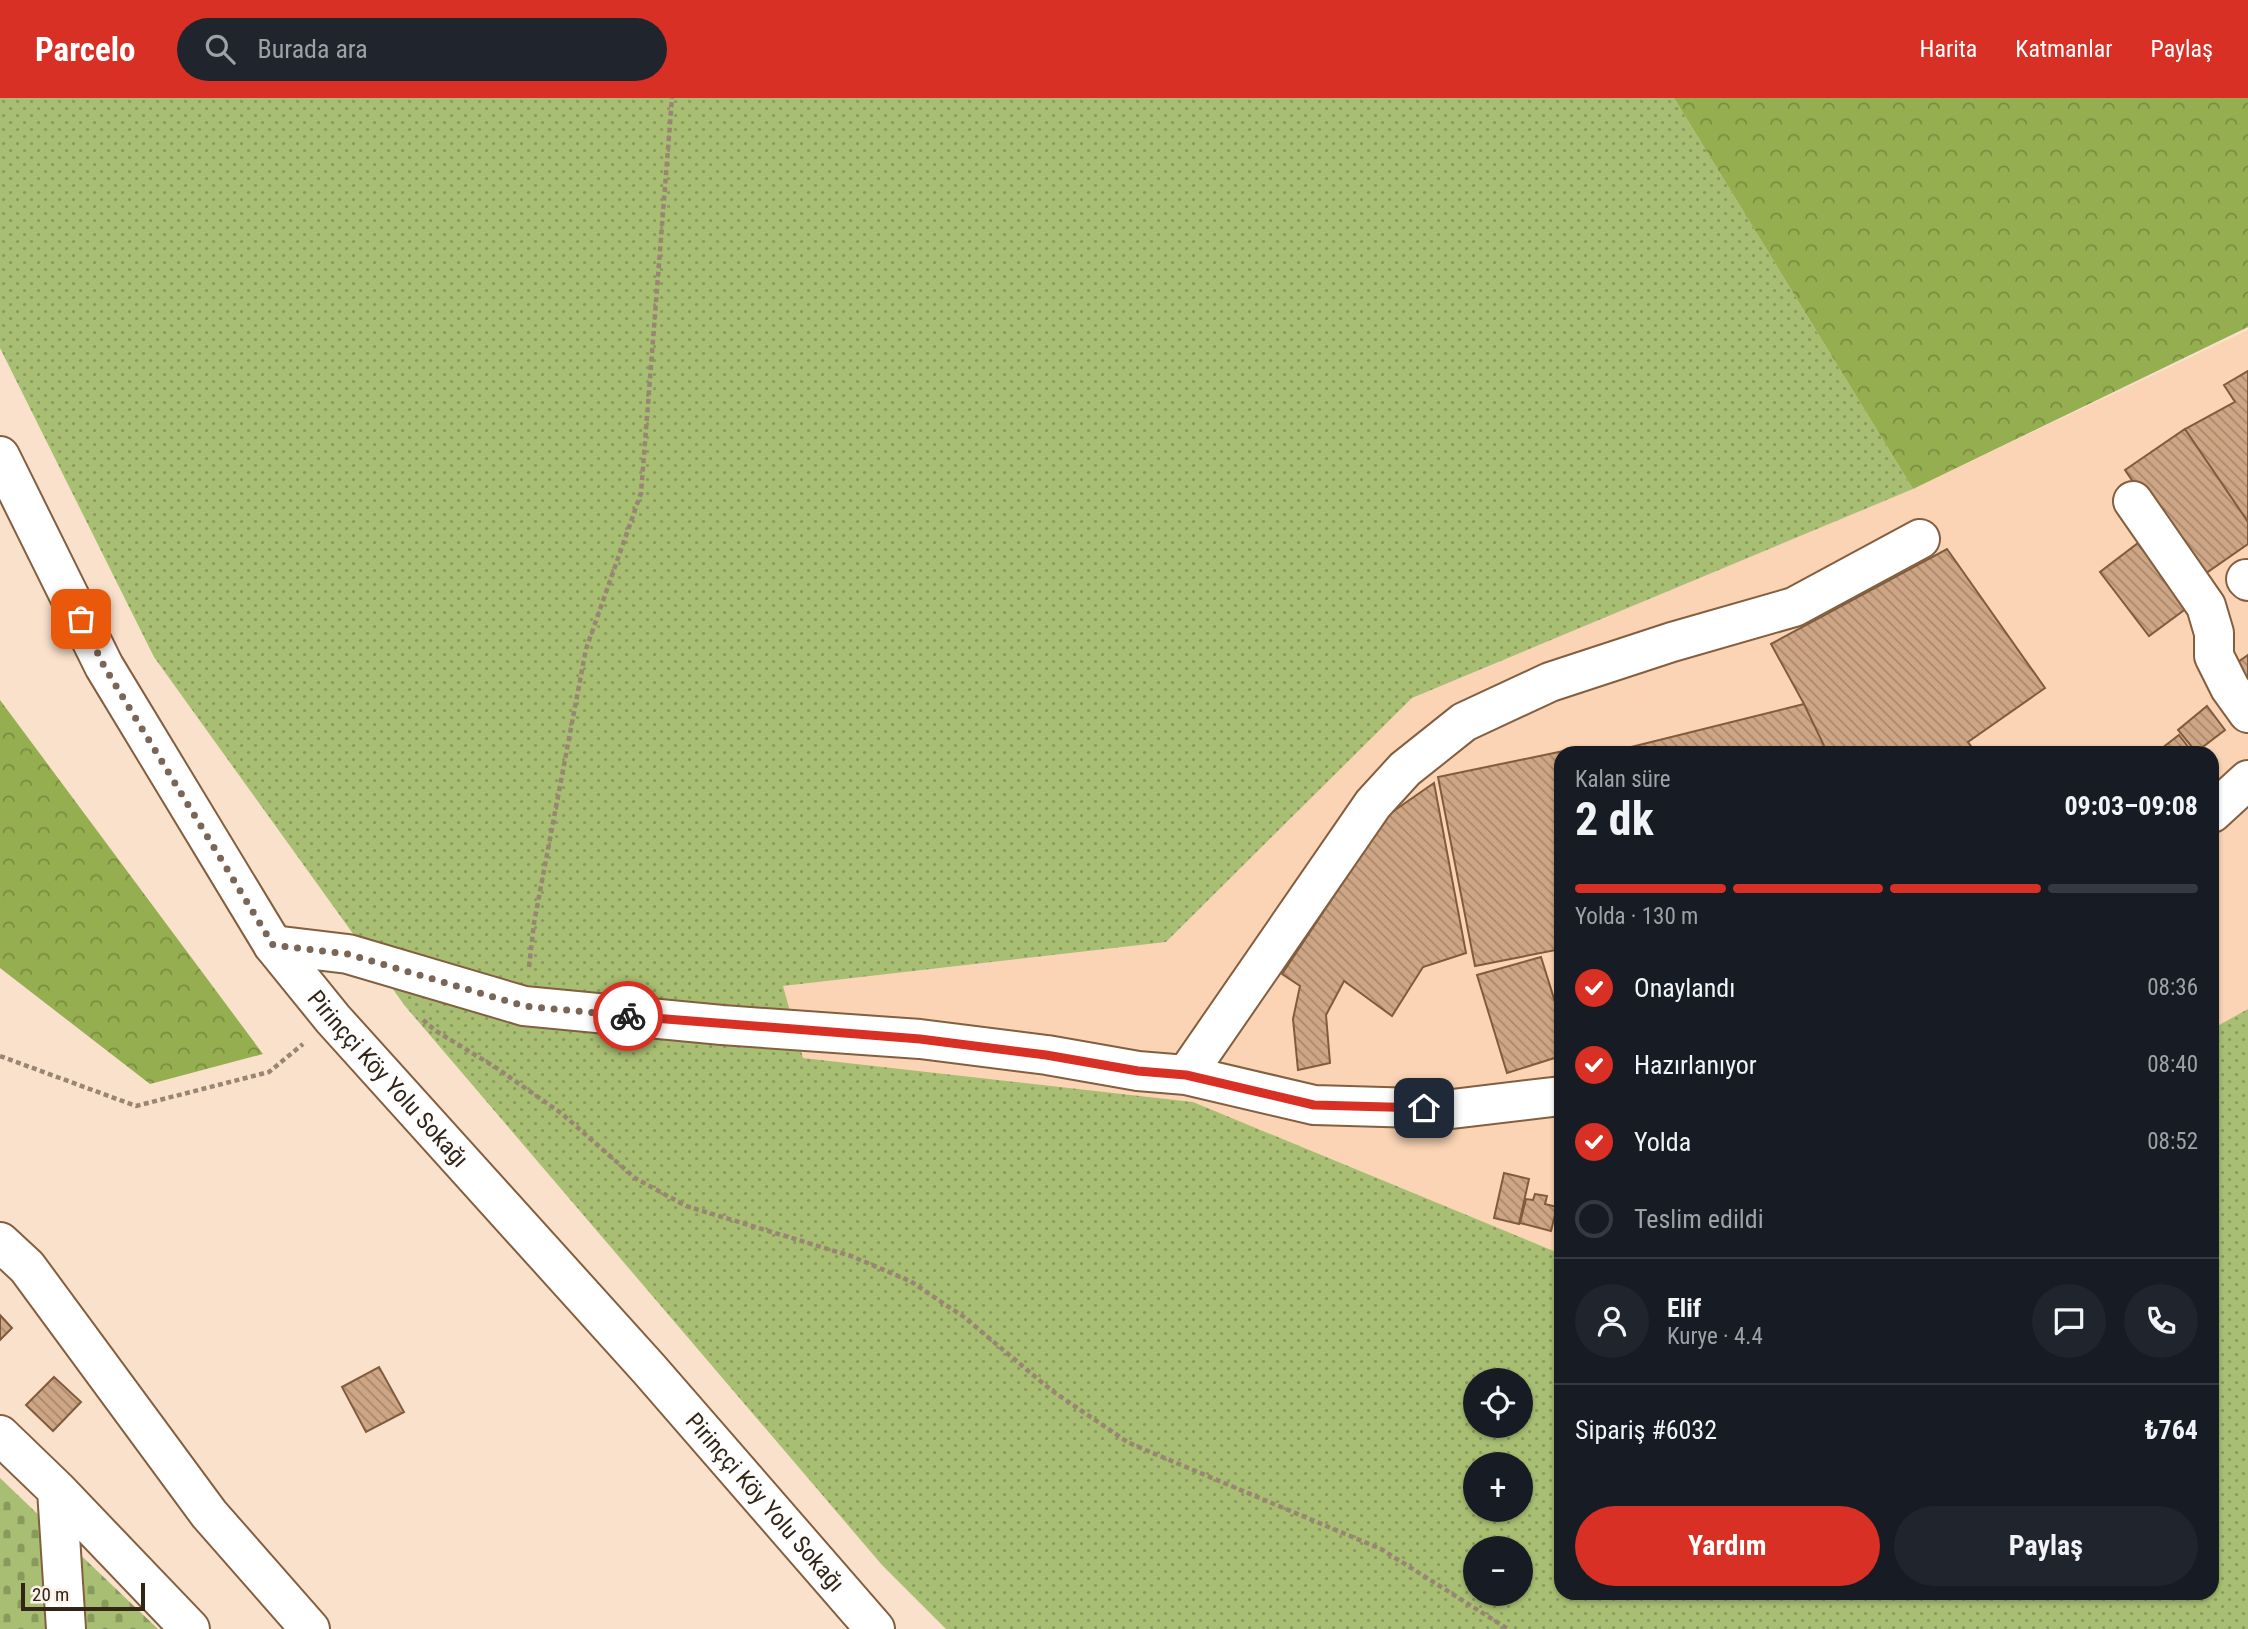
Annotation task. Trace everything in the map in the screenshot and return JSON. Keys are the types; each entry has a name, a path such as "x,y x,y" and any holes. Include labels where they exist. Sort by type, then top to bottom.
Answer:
{"main road":[{"name":"Pirinççi Köy Yolu Sokağı","path":"0,456 104,666 273,945 333,1019 649,1369 875,1629"},
{"path":"2133,501 2206,606 2214,633 2214,656 2230,688 2248,713"},
{"path":"1186,1075 1373,804 1405,769 1464,722 1550,682 1672,642 1794,607 1920,540"},
{"path":"2219,807 2248,780"},
{"path":"273,945 348,954 524,1006 722,1025 920,1039 1046,1055 1138,1071 1186,1075 1314,1105 1452,1109 1554,1097"},
{"path":"0,1242 27,1267 209,1514 310,1629"},
{"path":"0,1436 57,1490 190,1629"},
{"path":"57,1490 65,1629"}],"path":[{"path":"524,1006 534,923 586,649 641,494 673,98"},
{"path":"417,1014 436,1031 495,1067 561,1113 635,1178 686,1206 850,1256 911,1281 964,1317 1051,1390 1129,1443 1381,1549 1508,1629"},
{"path":"0,1056 136,1106 269,1072 333,1019"}],"shaded area":[{"path":"2248,330 2248,1009 2219,1025 2219,746 1554,746 1554,1251 1193,1102 803,1058 783,986 1166,942 1412,698 1913,489"}],"green space":[{"path":"0,98 1674,98 1913,489 1412,698 1166,942 783,986 803,1058 1193,1102 1554,1251 1554,1600 2219,1600 2219,1025 2248,1009 2248,1629 946,1629 882,1565 405,1006 154,657 0,348"},
{"path":"1674,98 2248,98 2248,327 1913,489"},
{"path":"0,700 263,1054 150,1084 0,968"},
{"path":"0,1478 158,1629 0,1629"}],"building":[{"path":"2248,371 2248,522 2185,429 2235,402 2224,385"},
{"path":"2185,429 2248,522 2248,544 2199,578 2125,470"},
{"path":"2142,540 2191,605 2149,636 2100,572"},
{"path":"1947,549 2045,688 1968,742 1971,746 1824,746 1771,644"},
{"path":"2248,655 2248,684 2235,664"},
{"path":"1804,704 1824,746 1635,746"},
{"path":"2207,706 2225,730 2204,746 2191,746 2178,730"},
{"path":"2179,735 2187,746 2165,746"},
{"path":"1554,753 1554,950 1475,966 1438,777"},
{"path":"1434,783 1466,953 1423,967 1392,1016 1344,981 1326,1015 1330,1063 1298,1070 1293,1019 1300,986 1282,974 1388,815"},
{"path":"1541,957 1554,999 1554,1058 1507,1073 1477,975"},
{"path":"1504,1173 1529,1179 1519,1224 1494,1218"},
{"path":"1535,1194 1547,1196 1545,1204 1554,1206 1551,1231 1520,1223 1526,1199 1533,1200"},
{"path":"0,1315 12,1328 0,1340"},
{"path":"379,1367 404,1412 366,1432 342,1387"},
{"path":"54,1377 81,1402 53,1431 26,1405"}],"way so far":[{"path":"81,619 104,666 273,945 348,954 524,1006 628,1016"}],"route":[{"path":"628,1016 920,1039 1046,1055 1138,1071 1186,1075 1314,1105 1424,1108"}]}
